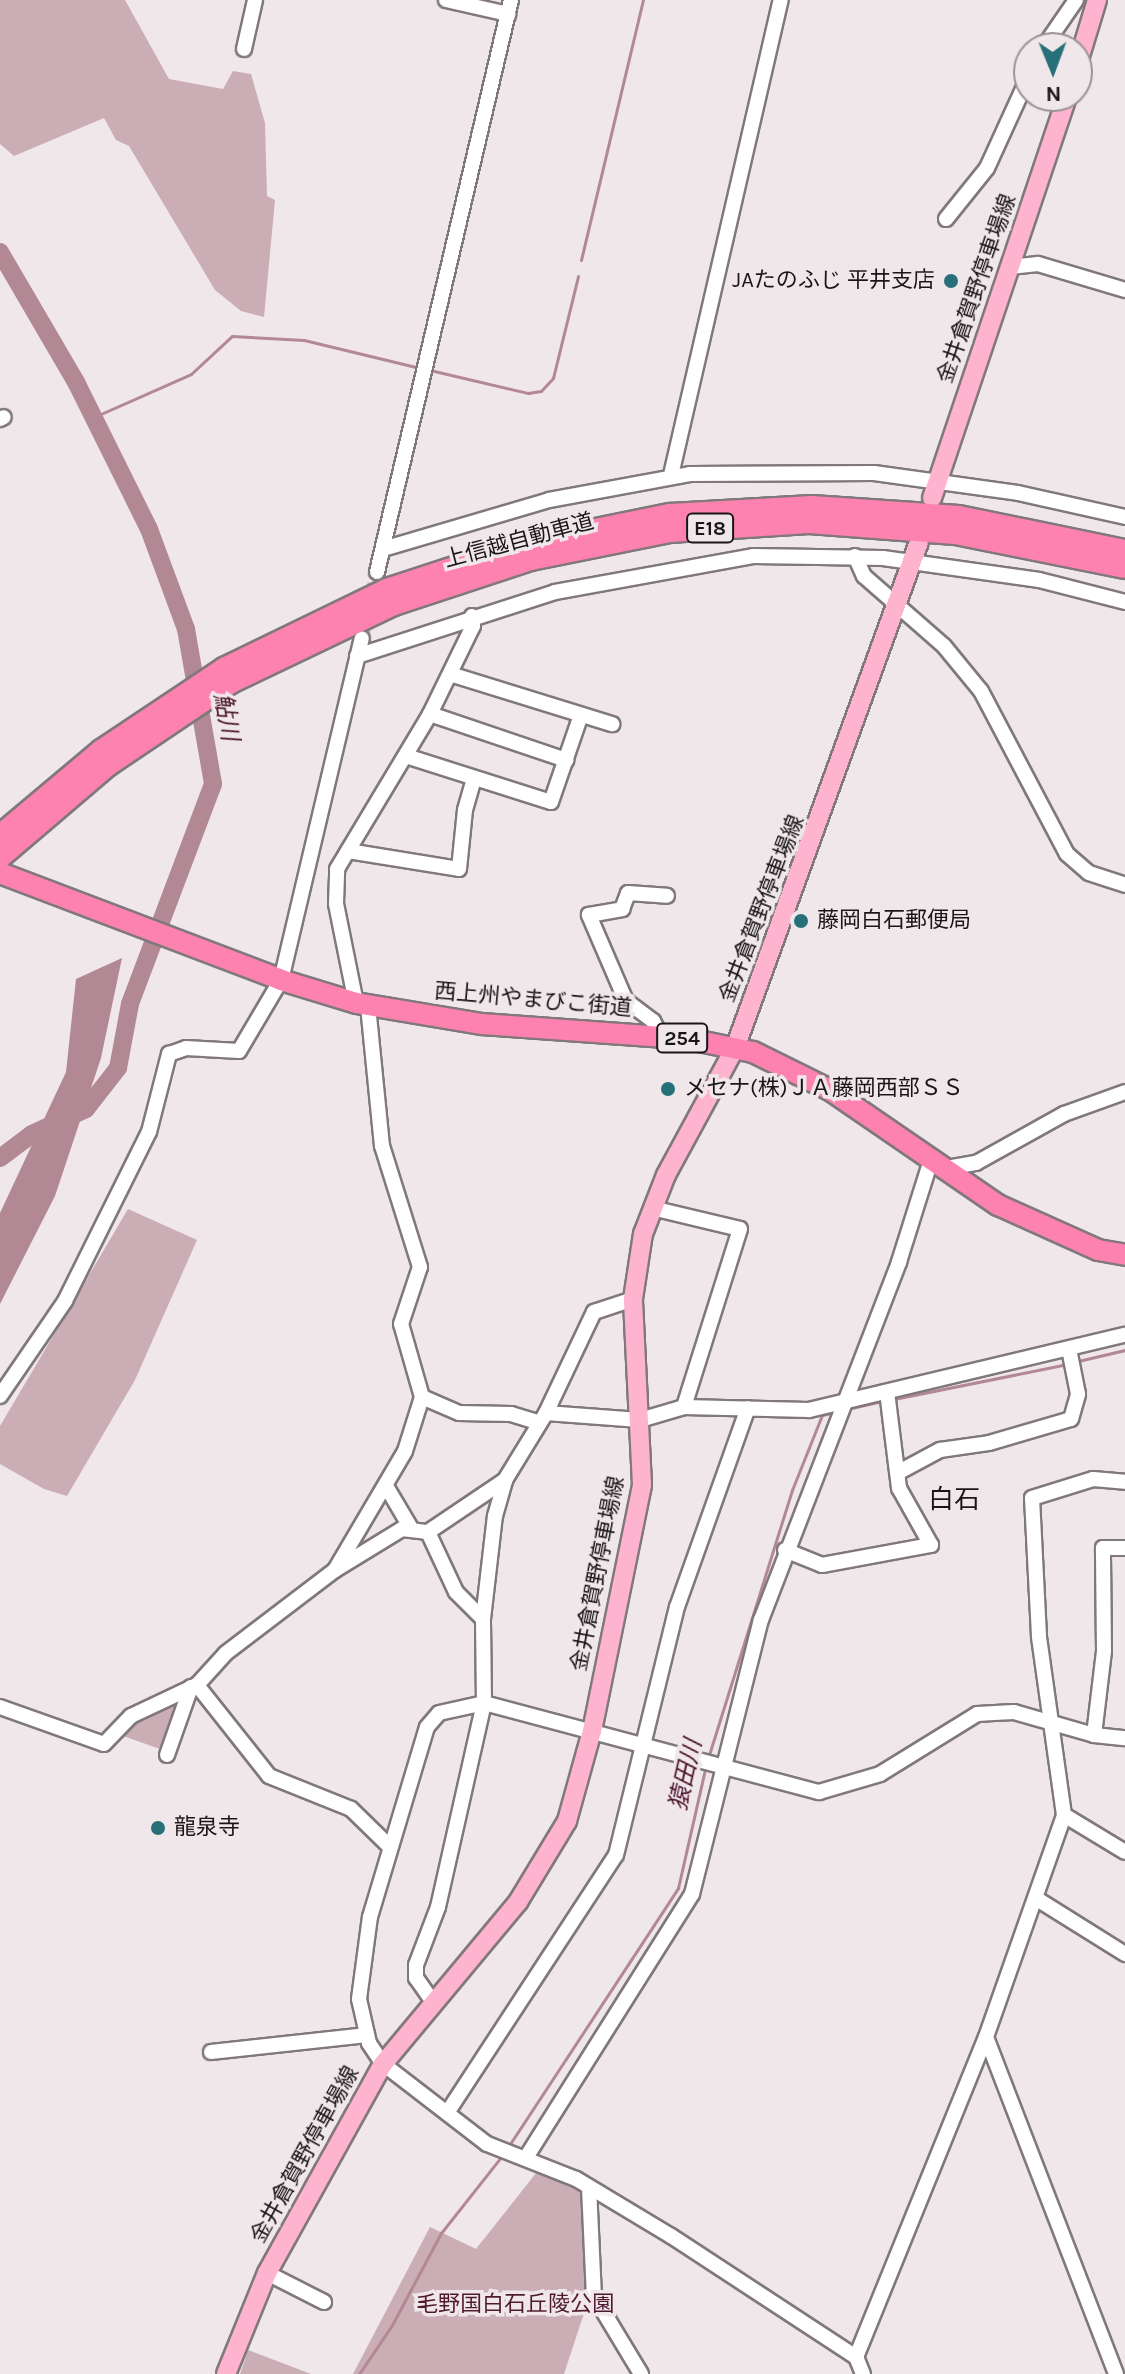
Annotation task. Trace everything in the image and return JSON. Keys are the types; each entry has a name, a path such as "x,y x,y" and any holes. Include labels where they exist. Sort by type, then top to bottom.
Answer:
{"highway":[{"name":"上信越自動車道","path":"0,835 61,780 143,719 434,571 527,543 622,522 718,509 908,509 1008,524 1125,550"},
{"name":"上信越自動車道","path":"0,858 140,743 310,632 440,587 531,560 624,539 719,527 809,523 907,528 1003,541 1125,568"},
{"name":"西上州やまびこ街道","path":"0,873 281,980 362,1004 482,1024 661,1036 735,1048 812,1079 936,1166 1044,1228 1125,1255"}],"main road":[{"path":"1087,32 1097,0"},
{"name":"金井倉賀野停車場線","path":"935,489 1062,112"},
{"name":"金井倉賀野停車場線","path":"226,2374 267,2273 383,2064 546,1861 567,1821 592,1731 642,1485 633,1299 637,1260 652,1208 735,1048 919,542"}],"street":[{"path":"244,49 255,0"},
{"path":"377,572 510,7 446,0"},
{"path":"671,475 781,0"},
{"path":"1054,32 1076,0"},
{"path":"946,219 987,168 1013,111"},
{"path":"1010,267 1038,264 1125,290"},
{"path":"383,549 549,500 671,475 836,472 1125,517"},
{"path":"357,656 472,616 555,592 720,561 782,554 855,556 912,562 1039,580 1125,602"},
{"path":"855,556 864,576 944,646 981,691 1067,854 1089,873 1125,885"},
{"path":"335,1570 386,1486 422,1397 401,1324 420,1267 382,1146 362,1004 335,881 348,851 430,714 473,626 472,616"},
{"path":"0,1396 65,1301 149,1132 169,1054 186,1048 239,1051 247,1044 281,980 362,638"},
{"path":"450,674 612,724"},
{"path":"430,714 566,760"},
{"path":"406,756 551,802 581,715"},
{"path":"348,851 459,869 474,778"},
{"path":"661,1036 653,1021 626,1001 589,915 622,909 628,893 667,896"},
{"path":"527,2156 692,1894 722,1764 785,1550 936,1166 976,1163 1064,1114 1125,1092"},
{"path":"652,1208 740,1229 684,1407"},
{"path":"433,2002 416,1978 416,1965 438,1907 484,1703 483,1619 505,1480 543,1418 594,1312 633,1299"},
{"path":"422,1397 459,1413 543,1418 640,1420 684,1407 809,1410 1069,1351 1125,1335"},
{"path":"899,1472 940,1450 989,1443 1071,1419 1078,1394 1069,1351"},
{"path":"785,1550 822,1565 931,1545 899,1488 887,1394"},
{"path":"447,2113 616,1855 677,1607 748,1408"},
{"path":"856,2357 986,2037 1064,1815 1039,1636 1032,1498 1093,1479 1125,1482"},
{"path":"0,1707 104,1744 131,1716 194,1686 226,1653 335,1570 402,1529 428,1532 505,1480"},
{"path":"386,1486 412,1530"},
{"path":"428,1532 456,1592 483,1619"},
{"path":"1094,1735 1104,1651 1103,1548 1125,1548"},
{"path":"167,1755 194,1686"},
{"path":"194,1686 269,1776 351,1809 390,1847"},
{"path":"863,2374 856,2357 589,2187 527,2156 487,2144 383,2064 367,2035 359,1999 361,1979 370,1917 431,1718 484,1703 819,1792 841,1789 880,1774 977,1714 1014,1712 1094,1735 1125,1738"},
{"path":"1064,1815 1125,1852"},
{"path":"1037,1899 1125,1954"},
{"path":"211,2052 367,2035"},
{"path":"986,2037 1116,2374"},
{"path":"589,2187 594,2296 641,2374"},
{"path":"267,2273 324,2302"}],"green space":[{"path":"0,0 125,0 169,79 223,89 233,71 251,74 265,123 267,196 275,200 264,317 241,311 215,290 129,146 116,140 104,118 14,156 0,144"},
{"path":"128,1209 197,1240 135,1380 67,1496 44,1489 0,1464 0,1426"},
{"path":"183,1694 163,1750 123,1736 135,1717"},
{"name":"毛野国白石丘陵公園","path":"540,2168 578,2187 586,2201 590,2295 564,2374 353,2374 430,2227 476,2249"},
{"path":"248,2350 311,2374 240,2374"}],"shaded area":[{"path":"122,958 101,1058 55,1196 0,1304 0,1213 66,1072 76,979"}],"waterway":[{"path":"581,260 643,0"},
{"name":"鮎川","path":"0,252 76,382 149,529 186,629 213,784 130,1004 118,1068 86,1109 32,1134 0,1158"},
{"path":"434,371 528,393 541,391 553,378 578,276"},
{"path":"94,417 191,374 232,336 304,340 416,367"},
{"name":"猿田川","path":"1078,1361 1125,1350"},
{"name":"猿田川","path":"894,1399 1067,1364"},
{"name":"猿田川","path":"847,1409 883,1401"},
{"name":"猿田川","path":"708,1758 792,1490 822,1415 836,1412"},
{"name":"猿田川","path":"508,2147 678,1888 706,1765"},
{"name":"猿田川","path":"359,2374 392,2325 441,2233 501,2157"}],"tunnel":[{"path":"362,638 377,572"}],"place":[{"name":"JAたのふじ 平井支店","path":"951,281"},
{"name":"藤岡白石郵便局","path":"801,921"},
{"name":"メセナ(株)ＪＡ藤岡西部ＳＳ","path":"668,1089"},
{"name":"龍泉寺","path":"158,1828"}],"district":[{"name":"白石","path":"954,1500"}]}
